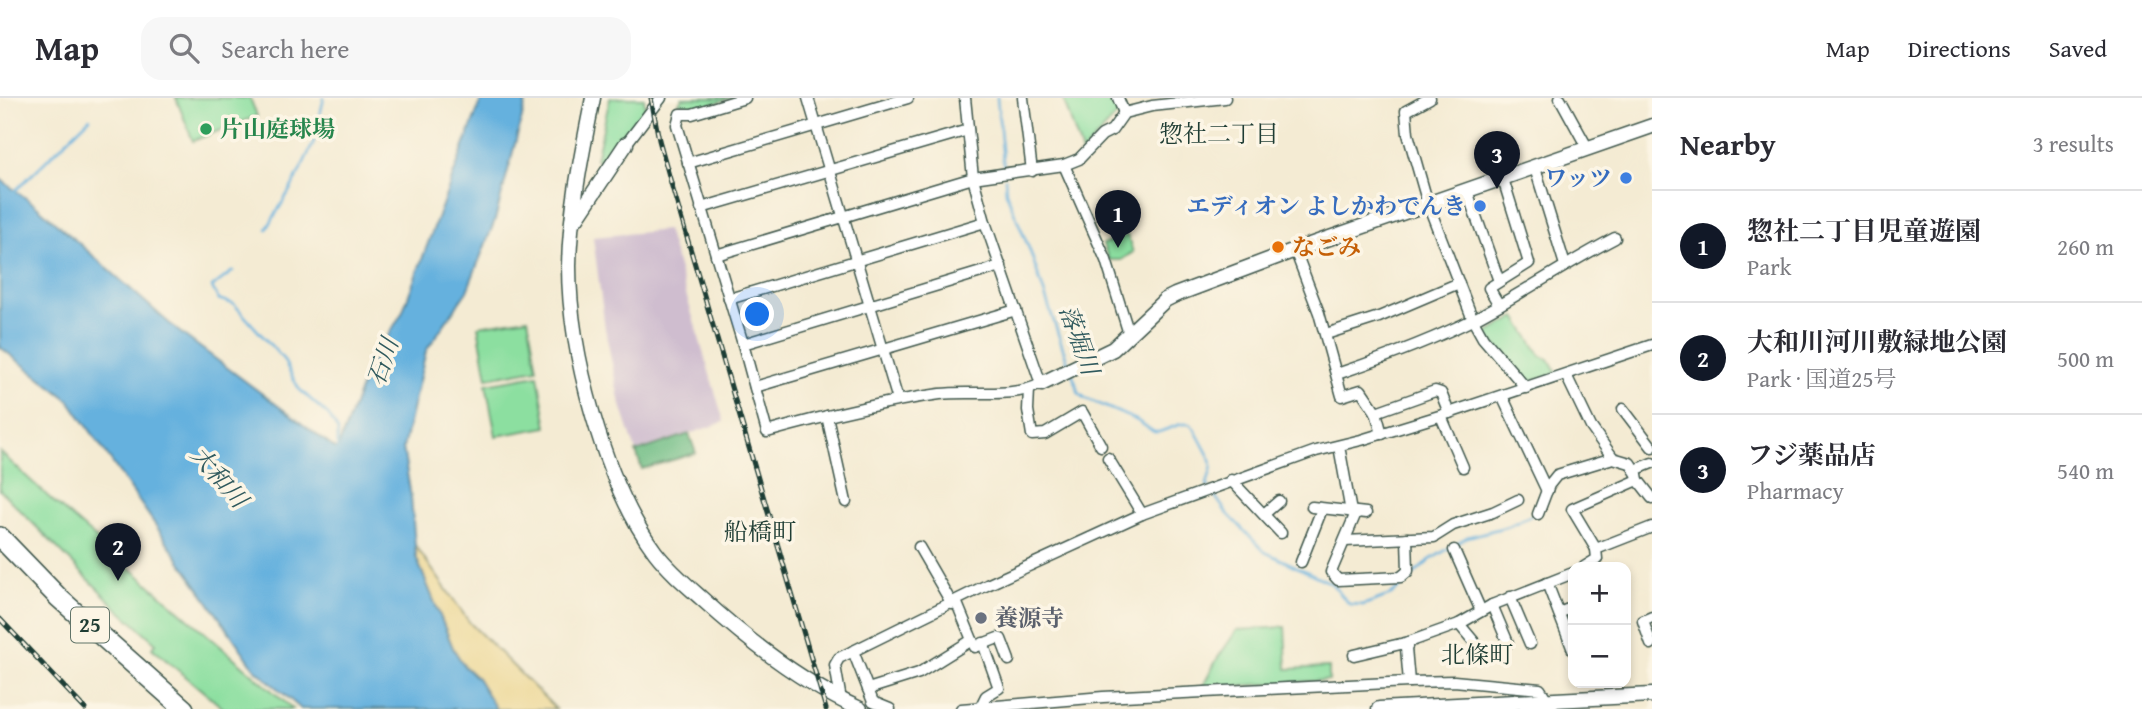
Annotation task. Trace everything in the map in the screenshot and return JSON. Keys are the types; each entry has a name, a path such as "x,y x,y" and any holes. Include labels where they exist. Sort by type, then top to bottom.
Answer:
{"highway":[{"name":"25","path":"0,537 59,598 184,709"}],"street":[{"path":"593,98 572,225 571,293 582,369 616,478 638,525 656,553 682,581 778,660 860,709"},
{"path":"572,225 606,172 660,98"},
{"path":"746,98 692,114 680,114 677,125 767,432 898,400 944,394 1024,392 1113,349 1165,300 1175,295 1652,126"},
{"path":"808,98 898,400"},
{"path":"688,163 908,98"},
{"path":"965,98 973,178 985,222 1016,310 1035,386 1028,410 1032,435 1045,434 1082,412 1101,446"},
{"path":"1023,98 1032,171"},
{"path":"1118,98 1124,113"},
{"path":"716,255 973,178 1064,165 1079,159 1102,135 1112,130 1124,113 1152,106 1225,98"},
{"path":"1430,98 1406,111 1408,134 1428,204 1473,320 1483,338 1525,388"},
{"path":"1560,98 1588,149"},
{"path":"701,208 968,130"},
{"path":"581,162 606,172"},
{"path":"1064,165 1106,260 1129,334"},
{"path":"1535,168 1564,265"},
{"path":"1499,305 1489,288 1529,263 1503,178"},
{"path":"1467,191 1499,281"},
{"path":"729,299 985,222"},
{"path":"1337,374 1395,354 1473,320 1564,265 1615,238"},
{"path":"1296,250 1326,334 1342,396 1361,390 1376,412 1382,434"},
{"path":"743,344 1001,266"},
{"path":"1326,334 1379,317 1459,283"},
{"path":"755,387 1016,310"},
{"path":"841,700 835,665 839,658 1142,514 1316,451 1445,415 1651,348"},
{"path":"1566,374 1591,427 1613,458"},
{"path":"1376,412 1435,391 1441,393 1445,415 1463,467"},
{"path":"1502,396 1547,491"},
{"path":"1623,409 1652,447"},
{"path":"827,416 846,502"},
{"path":"1339,446 1358,513 1331,572 1338,580 1401,577 1408,570 1407,538"},
{"path":"1108,458 1142,514"},
{"path":"1538,514 1557,475 1613,458 1630,463 1652,498"},
{"path":"1592,562 1597,559 1597,549 1572,509 1636,475 1652,463"},
{"path":"1231,480 1281,533"},
{"path":"1345,541 1434,537 1453,525 1493,512 1518,500"},
{"path":"1264,514 1279,501"},
{"path":"1301,562 1317,508 1358,513"},
{"path":"1597,549 1652,527"},
{"path":"919,547 977,642 999,688 986,696 980,708"},
{"path":"1454,550 1481,611"},
{"path":"1354,655 1409,642 1459,624 1492,605 1568,575"},
{"path":"1548,583 1568,637"},
{"path":"1510,597 1530,644"},
{"path":"1492,605 1508,643"},
{"path":"1559,613 1568,609"},
{"path":"1648,644 1643,621 1652,617"},
{"path":"1459,624 1486,656"},
{"path":"868,689 919,673 977,642 1001,639 1009,660"},
{"path":"1409,642 1406,648 1409,682"},
{"path":"853,651 873,702 890,709"},
{"path":"961,709 1104,697 1454,681 1540,689 1546,701"},
{"path":"1379,709 1652,695"}],"shaded area":[{"path":"667,230 724,422 636,452 619,399 605,328 593,237"}],"green space":[{"name":"片山庭球場","path":"176,98 250,98 257,116 193,141"},
{"path":"610,98 644,98 646,114 603,161 596,159"},
{"path":"682,98 732,98 694,109 679,103"},
{"path":"1063,98 1115,98 1118,114 1082,153"},
{"path":"1127,235 1133,252 1121,260 1109,260 1103,244"},
{"path":"1516,317 1541,356 1549,359 1557,373 1527,383 1486,334"},
{"path":"528,318 537,369 487,378 478,326"},
{"path":"538,375 547,427 496,436 486,384"},
{"path":"689,434 696,453 642,469 636,452"},
{"path":"0,452 293,709 224,709 152,648 156,643 117,608 0,490"},
{"path":"1285,627 1287,669 1329,667 1329,680 1202,688 1217,659 1237,630"}],"sand":[{"path":"415,545 470,623 556,709 496,709 477,678 464,666 453,648 416,557"}],"water":[{"path":"482,98 527,98 495,220 467,291 426,351 403,448 411,497 416,557 453,648 464,666 477,678 496,709 301,709 255,669 69,400 0,347 0,179 38,207 177,330 337,450 367,371 402,313"}],"waterway":[{"path":"267,229 313,144 324,98"},
{"name":"落堀川","path":"997,98 1004,171"},
{"path":"15,191 90,118"},
{"name":"落堀川","path":"1005,178 1006,192 1030,251 1068,363"},
{"path":"233,271 212,287 218,299 234,304 283,359 299,389 329,416 338,431 337,451"},
{"name":"落堀川","path":"1072,373 1079,393 1085,398 1136,420 1154,432 1181,424 1189,424 1194,428 1211,460 1207,485 1209,487"},
{"name":"落堀川","path":"1213,493 1226,512 1265,552 1331,583 1349,604 1363,605 1391,595 1430,560 1467,537 1509,526 1534,514"}],"railway":[{"path":"651,98 673,190 826,709"},
{"path":"0,619 85,709"}],"place":[{"name":"片山庭球場","path":"206,129"},
{"name":"ワッツ","path":"1626,178"},
{"name":"フジ薬品店","path":"1497,189"},
{"name":"エディオン よしかわでんき","path":"1480,206"},
{"name":"なごみ","path":"1278,247"},
{"name":"惣社二丁目児童遊園","path":"1118,248"},
{"name":"大和川河川敷緑地公園","path":"118,581"},
{"name":"養源寺","path":"981,618"}],"district":[{"name":"惣社二丁目","path":"1219,134"},
{"name":"船橋町","path":"760,532"},
{"name":"北條町","path":"1477,655"}],"water label":[{"name":"石川","path":"383,362"},
{"name":"大和川","path":"219,477"}]}
